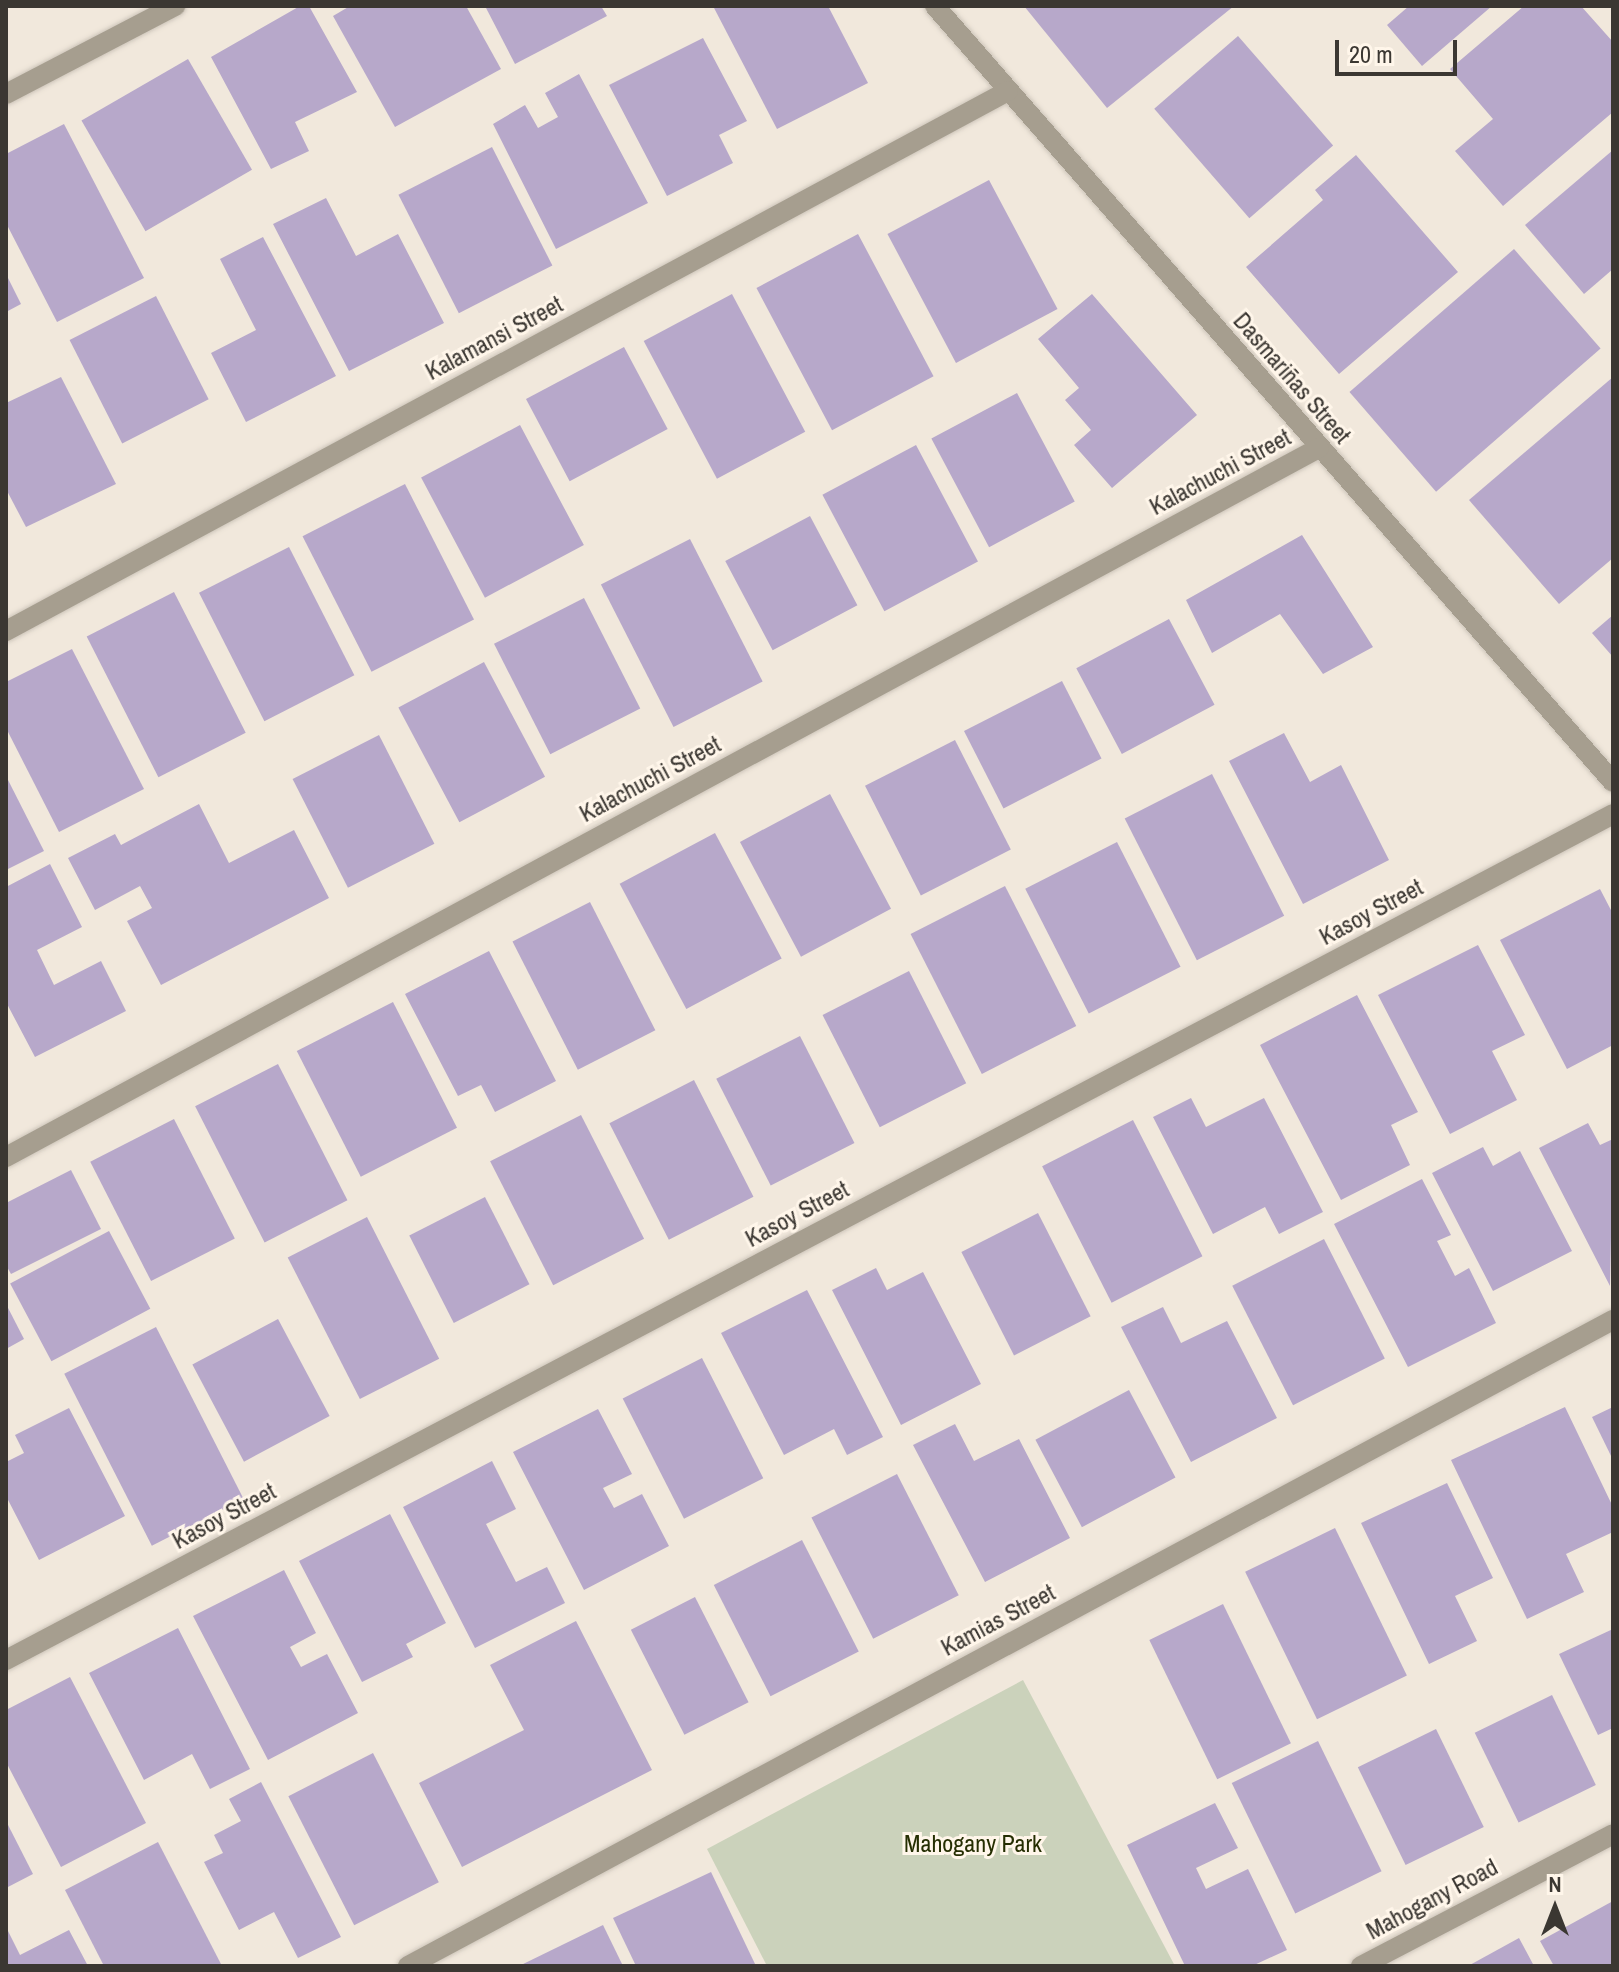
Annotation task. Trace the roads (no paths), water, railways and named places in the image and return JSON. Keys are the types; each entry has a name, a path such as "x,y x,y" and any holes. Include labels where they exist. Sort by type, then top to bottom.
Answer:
{"street":[{"path":"6,94 175,6"},
{"name":"Dasmariñas Street","path":"935,6 1613,782"},
{"name":"Kalamansi Street","path":"6,631 1008,91"},
{"name":"Kalachuchi Street","path":"6,1157 1319,448"},
{"name":"Kasoy Street","path":"6,1660 1613,814"},
{"name":"Kamias Street","path":"408,1966 1613,1320"},
{"name":"Mahogany Road","path":"1361,1966 1613,1834"}],"park label":[{"name":"Mahogany Park","path":"973,1844"}]}
